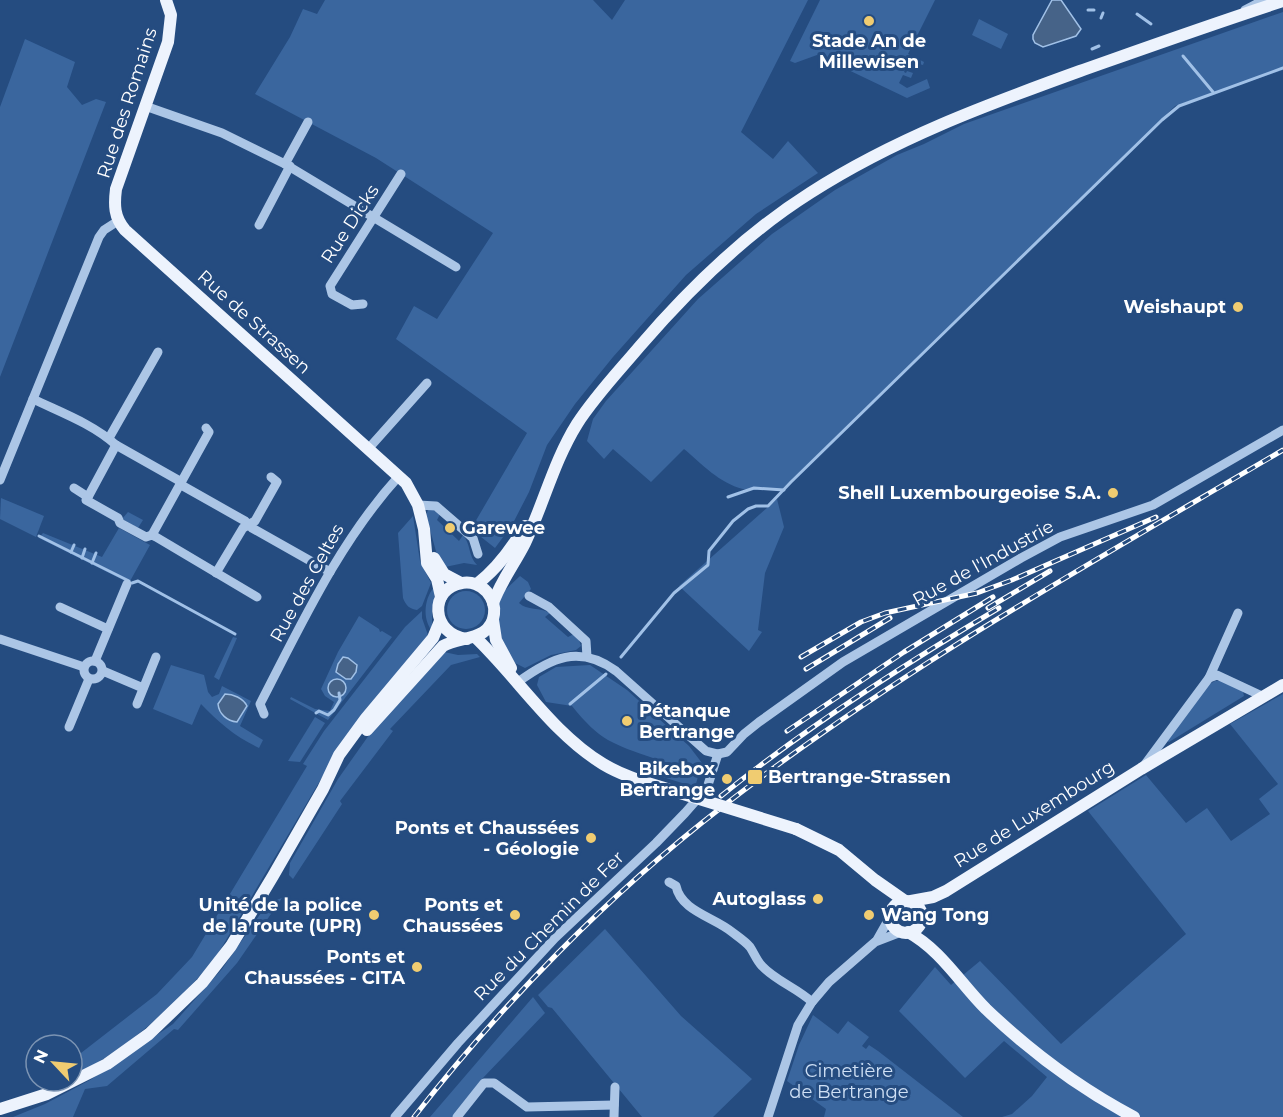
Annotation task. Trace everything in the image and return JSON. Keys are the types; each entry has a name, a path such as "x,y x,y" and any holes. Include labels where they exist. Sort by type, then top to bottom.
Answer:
{"main road":[{"name":"Rue des Romains","path":"118,221 116,189 168,42 171,25 170,1"},
{"path":"493,603 500,585 524,545 561,453 579,420 662,321 732,252 807,194 873,155 939,124 991,103 1283,1"},
{"name":"Rue de Strassen","path":"118,221 205,303 399,476 413,493 418,505 427,563 437,579 441,597"},
{"path":"477,584 504,559 545,491"},
{"name":"Rue de Strassen","path":"423,529 436,564 444,574 461,583"},
{"path":"518,682 496,640 493,603 490,595 477,584 461,583 447,590 441,597 438,613 440,621 450,634 471,638 589,754 615,770 667,789 796,829 839,849 875,880 919,907 921,921 931,947 970,993 1014,1036 1055,1069 1102,1100 1134,1117"},
{"path":"323,789 374,722 442,646 483,633 493,620"},
{"path":"0,1109 47,1094 107,1064 149,1034 208,977 231,946 323,789 339,755 366,718 433,638 440,621"},
{"name":"Rue de Luxembourg","path":"908,901 933,897 946,891 1141,769 1283,685"},
{"path":"875,880 891,914 892,923 931,947"},
{"name":"Rue de Luxembourg","path":"921,921 946,891"},
{"path":"891,914 896,904 908,901"},
{"path":"905,932 921,921"}],"street":[{"path":"1236,16 1264,0"},
{"path":"145,106 222,132 287,165 456,267"},
{"path":"259,225 308,122"},
{"name":"Rue Dicks","path":"363,304 352,305 332,294 330,286 401,174"},
{"path":"0,480 99,237 104,230 118,221"},
{"path":"158,352 86,500 146,537 152,535 209,432 206,428"},
{"path":"369,448 427,383"},
{"path":"33,399 72,417 330,572"},
{"name":"Rue de l'Industrie","path":"718,754 727,752 759,722 843,662 1021,558 1060,537 1153,505 1283,430"},
{"name":"Rue des Celtes","path":"264,714 260,704 330,572 371,507 399,476"},
{"path":"216,573 243,528 255,521 277,482 271,477"},
{"path":"74,489 88,497"},
{"path":"418,505 436,506 473,538 478,554"},
{"path":"152,535 257,597"},
{"path":"95,661 127,584"},
{"path":"529,596 549,607 586,641 587,657"},
{"path":"60,607 108,629"},
{"name":"Rue de Luxembourg","path":"1141,769 1209,678 1238,613"},
{"path":"0,639 84,667"},
{"path":"518,682 539,667 558,659 570,656 587,657 599,661 616,671 706,751 718,754"},
{"path":"137,704 156,657"},
{"path":"89,678 84,672 84,667 87,663 95,661 100,663 103,671 143,688"},
{"path":"89,678 98,678 103,671"},
{"path":"1209,678 1217,675 1262,696"},
{"path":"69,727 89,678"},
{"name":"Rue du Chemin de Fer","path":"395,1117 458,1043 555,938 685,813 707,788 718,754"},
{"path":"669,882 676,886 678,895 704,917 724,926 749,946 762,966 812,1002"},
{"path":"768,1117 798,1025 812,1002 829,982 875,942 891,914"},
{"path":"875,942 905,932"},
{"path":"457,1117 484,1083 494,1083 527,1107 614,1105"},
{"path":"614,1117 615,1087"}],"green space":[{"path":"325,0 593,0 612,20 625,0 808,0 741,132 773,159 788,141 818,173 756,214 686,275 613,357 575,404 547,445 529,492 512,525 495,548 471,529 527,433 396,339 414,306 437,319 493,233 376,158 255,94 290,37 303,9 317,14"},
{"name":"Stade An de Millewisen","path":"820,0 935,0 908,54 924,62 923,65 919,64 918,67 908,63 904,72 913,73 911,78 903,75 899,83 907,88 927,79 930,88 907,98 817,55 795,63 790,61"},
{"path":"1283,12 1283,70 1175,106 781,490 747,490 734,486 711,472 684,449 651,482 613,449 604,459 587,441 593,419 606,401 698,299 772,234 835,190 897,155 964,124"},
{"path":"979,19 1008,34 1001,49 972,35"},
{"path":"25,39 75,62 67,87 82,105 96,99 106,102 0,377 0,107"},
{"path":"1,498 44,516 36,537 0,519"},
{"path":"777,499 784,527 765,573 758,630 762,632 749,651 679,586"},
{"path":"434,509 440,514 437,520 459,541 463,535 477,565 464,563 445,567 437,555 426,515 428,510"},
{"path":"128,512 143,520 138,528 122,519"},
{"path":"413,516 420,561 431,583 422,606 417,610 408,607 403,598 398,533"},
{"path":"119,528 150,545 129,583 39,538 43,533 102,557"},
{"path":"520,576 528,582 531,589 519,603 550,613 545,617 568,637 574,634 581,646 576,650 551,655 525,668 515,663 498,639 498,603 504,591"},
{"path":"436,585 432,631 427,620 426,608 429,595"},
{"path":"466,591 480,596 485,610 480,624 466,629 452,624 447,610 452,596"},
{"path":"422,611 429,638 331,762 216,957 184,993 150,1024 113,1053 84,1070 84,1051 157,994 192,957 307,766 303,764 324,731 405,627"},
{"path":"359,616 380,632 392,637 328,720 290,699 291,697 315,709 330,711 334,702 325,696 321,689 338,652"},
{"path":"233,637 237,638 219,680 214,677"},
{"path":"444,652 458,655 477,654 480,657 451,665 390,729 393,731 340,801 342,804 293,879 289,875 290,863 338,779 374,728"},
{"path":"171,665 204,675 208,692 212,697 219,694 222,686 251,701 240,726 263,740 259,748 228,729 201,704 192,725 153,709"},
{"path":"590,665 627,690 689,746 702,763 695,787 653,774 653,758 608,740 591,727 572,706 546,702 537,685 539,677 556,667"},
{"path":"1215,681 1222,681 1243,692 1244,696 1169,742 1167,741 1208,685"},
{"path":"1283,694 1283,1117 1002,1117 1012,1114 1032,1096 1047,1077 1004,1041 965,1078 899,1011 935,967 951,985 980,961 1061,1044 1186,934 1088,811 1146,775 1186,823 1207,808 1231,841 1270,814 1259,799 1278,784 1230,724"},
{"path":"315,717 325,723 300,762 288,761"},
{"path":"282,898 237,963 178,1030 174,1029 107,1086 85,1089 84,1091 84,1083 173,1024 222,969 268,903"},
{"path":"605,929 681,1016 752,1079 713,1117 642,1117 552,1008 548,1007 538,995"},
{"path":"533,997 545,1013 481,1080 453,1117 430,1117"},
{"name":"Cimetière de Bertrange","path":"813,1015 838,1034 848,1021 869,1037 862,1046 866,1049 869,1045 878,1051 963,1117 824,1117 826,1109 787,1081 799,1045"},
{"path":"66,1093 83,1093 73,1117 13,1117"}],"shaded area":[{"path":"1052,0 1061,0 1081,29 1076,36 1043,47 1035,43 1033,35"},
{"path":"343,657 357,665 356,672 351,679 346,679 336,672"},
{"path":"337,679 343,682 346,688 343,694 337,697 331,694 328,688 331,682"},
{"path":"225,694 238,697 247,706 237,722 227,719 220,711 218,704"}],"waterway":[{"path":"1088,10 1094,10"},
{"path":"1101,18 1103,13"},
{"path":"1137,14 1151,24"},
{"path":"1092,49 1099,46"},
{"path":"1183,56 1213,92"},
{"path":"621,657 674,593 708,565 709,551 733,521 748,509 768,506 1162,120 1179,106 1283,68"},
{"path":"728,497 754,488 784,490"},
{"path":"39,536 129,581"},
{"path":"71,552 74,545"},
{"path":"82,558 85,549"},
{"path":"92,563 96,553"},
{"path":"132,583 138,581 235,634"},
{"path":"570,704 606,674"},
{"path":"316,713 319,711 328,715 334,710 340,700 339,693"}],"railway":[{"path":"414,1117 483,1034 558,953 638,876 722,807 788,757 926,664 1068,576 1283,450"},
{"path":"801,657 861,622 885,613 977,593 1156,517"},
{"path":"988,608 1050,571"},
{"path":"787,731 904,652 993,597"},
{"path":"721,796 788,745 857,697 999,608"},
{"path":"806,669 890,618"}],"place":[{"name":"Stade An de Millewisen","path":"869,21"},
{"name":"Weishaupt","path":"1238,307"},
{"name":"Shell Luxembourgeoise S.A.","path":"1113,493"},
{"name":"Garewee","path":"450,528"},
{"name":"Pétanque Bertrange","path":"627,721"},
{"name":"Bertrange-Strassen","path":"755,777"},
{"name":"Bikebox Bertrange","path":"727,779"},
{"name":"Ponts et Chaussées - Géologie","path":"591,838"},
{"name":"Autoglass","path":"818,899"},
{"name":"Unité de la police de la route (UPR)","path":"374,915"},
{"name":"Ponts et Chaussées","path":"515,915"},
{"name":"Wang Tong","path":"869,915"},
{"name":"Ponts et Chaussées - CITA","path":"417,967"}]}
